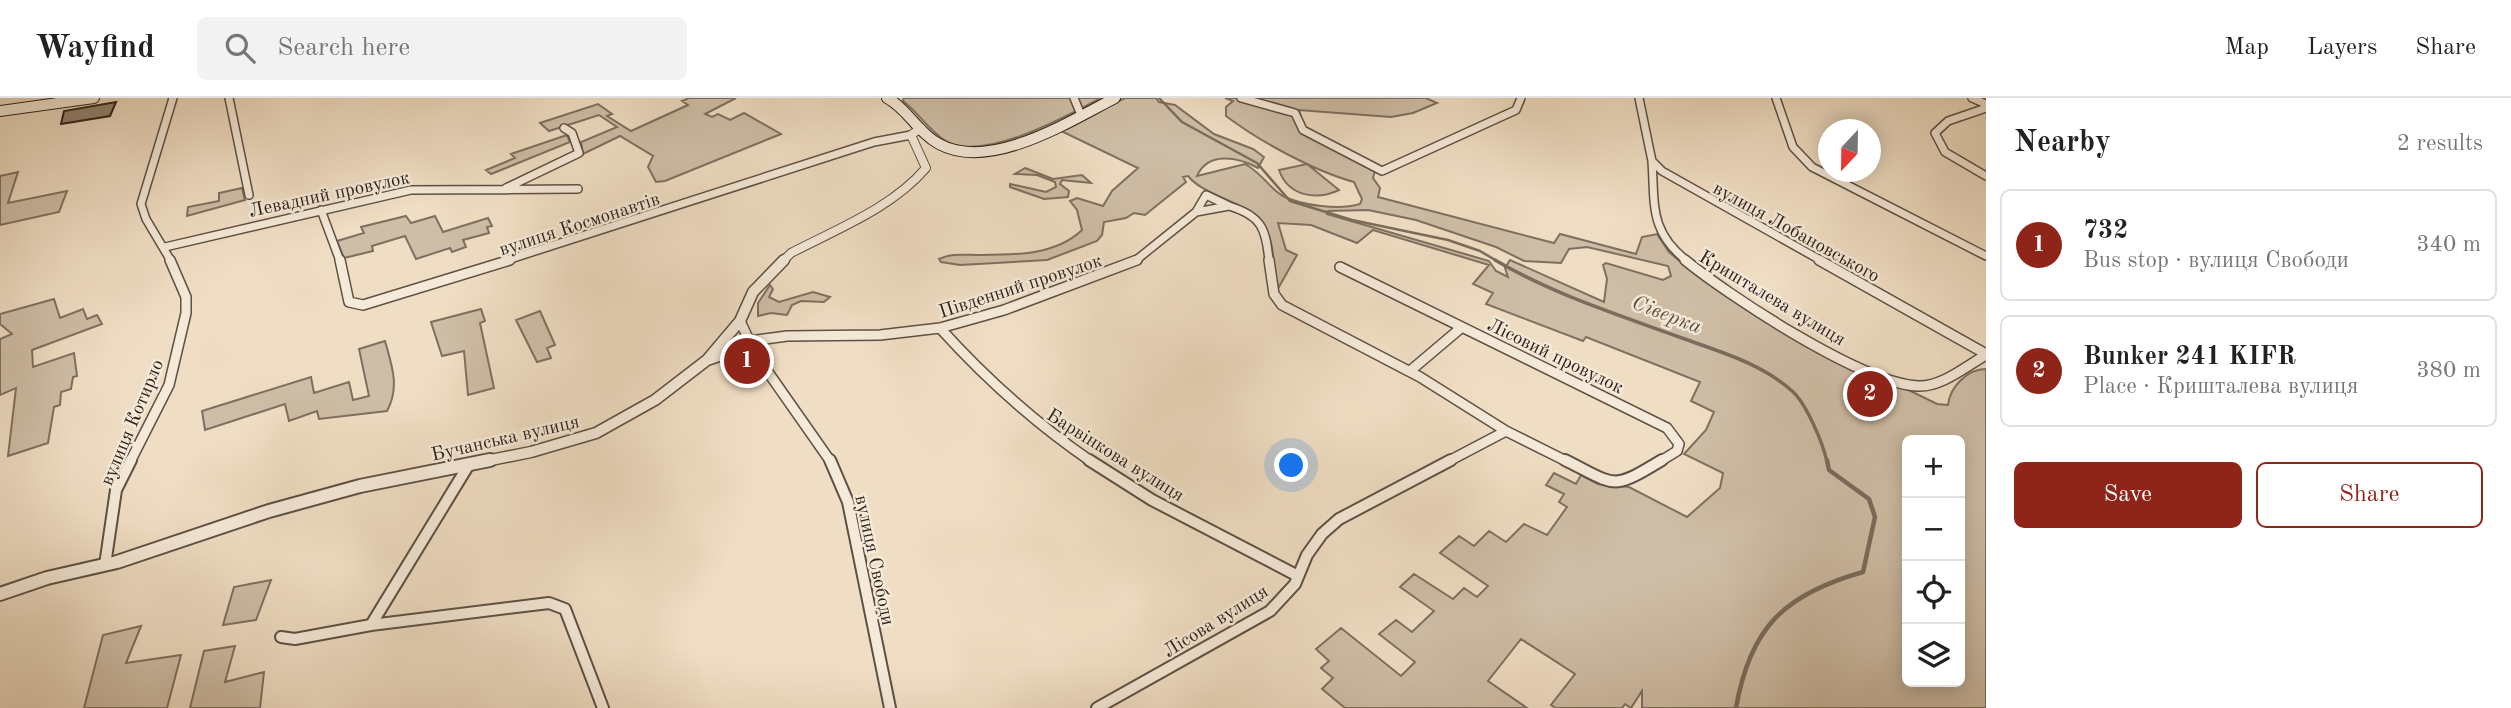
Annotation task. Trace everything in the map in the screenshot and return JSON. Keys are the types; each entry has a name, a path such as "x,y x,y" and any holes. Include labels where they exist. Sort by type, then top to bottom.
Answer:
{"main road":[{"path":"0,111 94,98"},
{"path":"887,98 910,112 916,132 948,149 983,151 1024,140 1082,116 1115,98"}],"street":[{"name":"вулиця Котирло","path":"105,565 116,490 169,385 186,313 186,297 165,247 146,219 141,204 173,98"},
{"path":"229,98 248,195"},
{"path":"1074,98 1082,116"},
{"path":"1241,98 1295,113 1303,130 1382,171 1401,165 1516,110 1521,98"},
{"path":"1639,98 1653,161"},
{"path":"1776,98 1793,147 1812,167 1986,256"},
{"path":"1972,98 1986,106"},
{"path":"1986,106 1948,121 1935,133 1945,152 1986,176"},
{"name":"Левадний провулок","path":"502,190 579,153 572,133 564,128"},
{"name":"вулиця Космонавтів","path":"321,210 338,252 349,302 363,305 701,201 874,142 916,132"},
{"name":"Бучанська вулиця","path":"0,594 105,565 282,507 360,486 468,466 596,433 655,400 708,360 740,321 753,292 791,253 874,211 926,169 916,132"},
{"name":"Кришталева вулиця","path":"1653,161 1656,217 1661,235 1672,251 1717,285 1821,348 1899,383 1918,387 1941,379 1986,354"},
{"name":"вулиця Лобановського","path":"1653,161 1662,171 1697,193 1986,354"},
{"name":"Левадний провулок","path":"165,247 411,190 578,188"},
{"name":"Південний провулок","path":"750,341 787,336 880,335 940,328 1083,284 1134,262 1196,212 1206,195 1229,206"},
{"path":"1229,206 1251,213 1261,226 1268,243 1272,295 1282,305 1410,370 1506,431"},
{"name":"Південний провулок","path":"1196,212 1229,206"},
{"name":"Лісовий провулок","path":"1339,267 1657,422 1675,436 1679,444 1677,451 1628,481 1612,483 1506,431"},
{"name":"вулиця Свободи","path":"740,321 756,355 833,464 848,502 890,708"},
{"path":"1410,370 1462,327"},
{"name":"Барвінкова вулиця","path":"940,328 966,360 1044,431 1157,501 1298,576"},
{"path":"708,360 733,351 756,355"},
{"name":"Лісова вулиця","path":"1097,708 1270,611 1287,595 1322,534 1339,519 1506,431"},
{"path":"371,625 468,466"},
{"path":"281,637 295,639 371,625 550,603 565,609 603,708"}],"shaded area":[{"path":"689,98 736,98 705,114 712,117 718,114 730,120 744,113 781,134 665,181 656,182 648,167 653,156 620,136 583,154 581,142 617,127 599,115 549,131 540,123 598,104 612,114 607,116 631,131 688,105 682,101"},
{"path":"904,98 1101,98 1025,135 981,146 962,146 940,137 903,101"},
{"path":"1125,98 1156,98 1159,102 1175,105 1214,134 1253,149 1264,157 1258,168 1233,159 1216,160 1202,168 1197,176 1245,164 1283,196 1310,205 1342,207 1360,204 1362,199 1354,182 1305,163 1254,135 1226,116 1226,107 1233,101 1225,98 1426,98 1437,103 1413,113 1391,117 1299,110 1303,126 1376,167 1373,178 1380,188 1378,197 1554,243 1560,234 1636,254 1642,237 1657,234 1669,252 1690,270 1754,314 1937,404 1948,405 1952,392 1961,380 1972,372 1986,369 1986,708 1642,708 1642,691 1631,708 1625,704 1622,708 1556,708 1551,705 1575,674 1521,639 1488,681 1527,708 1345,708 1322,689 1333,678 1321,668 1329,661 1316,649 1341,628 1401,676 1415,662 1379,634 1396,620 1412,632 1434,611 1400,587 1414,574 1453,599 1464,588 1477,597 1488,586 1440,553 1459,536 1474,546 1489,531 1506,542 1524,524 1547,535 1567,507 1559,502 1564,494 1546,485 1554,473 1576,484 1581,475 1598,484 1629,487 1687,517 1720,488 1723,473 1684,454 1706,430 1714,412 1691,401 1700,382 1586,337 1583,341 1486,304 1493,293 1473,284 1489,265 1373,230 1357,243 1311,225 1278,223 1286,250 1297,255 1275,294 1272,247 1263,225 1242,207 1205,189 1188,176 1183,177 1186,182 1145,215 1134,213 1126,218 1104,222 1102,235 1097,241 1047,260 960,265 941,262 939,259 953,255 1018,254 1059,245 1082,230 1077,210 1070,201 1077,198 1103,206 1112,191 1138,168 1059,130","holes":["1368,210 1416,220 1496,247 1524,261 1561,263 1569,249 1587,247 1668,266 1671,276 1663,280 1606,263 1603,265 1607,279 1604,302 1510,260 1505,268 1508,277 1496,271 1489,261 1327,214 1328,211"]},
{"path":"567,135 570,142 491,174 486,170 515,158 511,154"},
{"path":"1307,164 1339,190 1321,195 1304,194 1289,186 1279,170"},
{"path":"1025,168 1053,179 1082,175 1091,183 1062,180 1060,184 1069,191 1068,197 1044,199 1010,187 1010,184 1046,192 1056,187 1055,182 1037,175 1015,174"},
{"path":"18,172 8,203 67,191 59,212 0,225 0,176"},
{"path":"242,188 245,200 187,216 188,207 219,201 219,193"},
{"path":"406,216 411,223 435,216 443,232 488,218 492,226 487,227 489,233 463,240 466,247 452,252 450,248 416,259 405,236 372,246 373,251 344,258 337,241 364,233 361,227"},
{"path":"770,285 773,289 769,297 779,302 813,292 830,297 824,302 801,301 792,305 787,315 771,313 758,316 758,303"},
{"path":"54,299 60,318 83,309 87,319 97,315 102,324 32,350 33,367 74,353 77,376 73,377 71,389 61,392 60,405 54,407 48,443 8,456 16,388 0,395 0,339 12,334 0,324 0,314"},
{"path":"481,309 485,321 480,323 494,388 468,395 464,351 442,356 431,322"},
{"path":"540,311 555,345 547,348 551,358 537,362 516,320"},
{"path":"385,341 394,385 387,411 319,419 317,411 289,421 285,404 205,430 202,411 311,377 314,393 349,382 353,400 369,396 359,349"},
{"path":"271,580 256,620 223,625 234,587"},
{"path":"141,626 126,663 181,655 167,708 84,708 103,635"},
{"path":"235,646 225,682 264,672 260,708 190,708 204,651"}],"building":[{"path":"116,102 110,116 61,124 64,111"}],"waterway":[{"name":"Сіверка","path":"1159,98 1182,122 1257,163 1290,201 1352,220 1448,240 1480,251 1497,261"},
{"name":"Сіверка","path":"1495,260 1563,294 1725,354 1767,373 1792,391 1803,404 1818,434 1827,462"},
{"name":"Сіверка","path":"1736,708 1751,656 1762,635 1776,618 1792,603 1812,591 1863,572 1875,517 1869,499 1829,470 1827,460"}],"place":[{"name":"732","path":"747,361"},
{"name":"Bunker 241 KIFR","path":"1870,394"}]}
